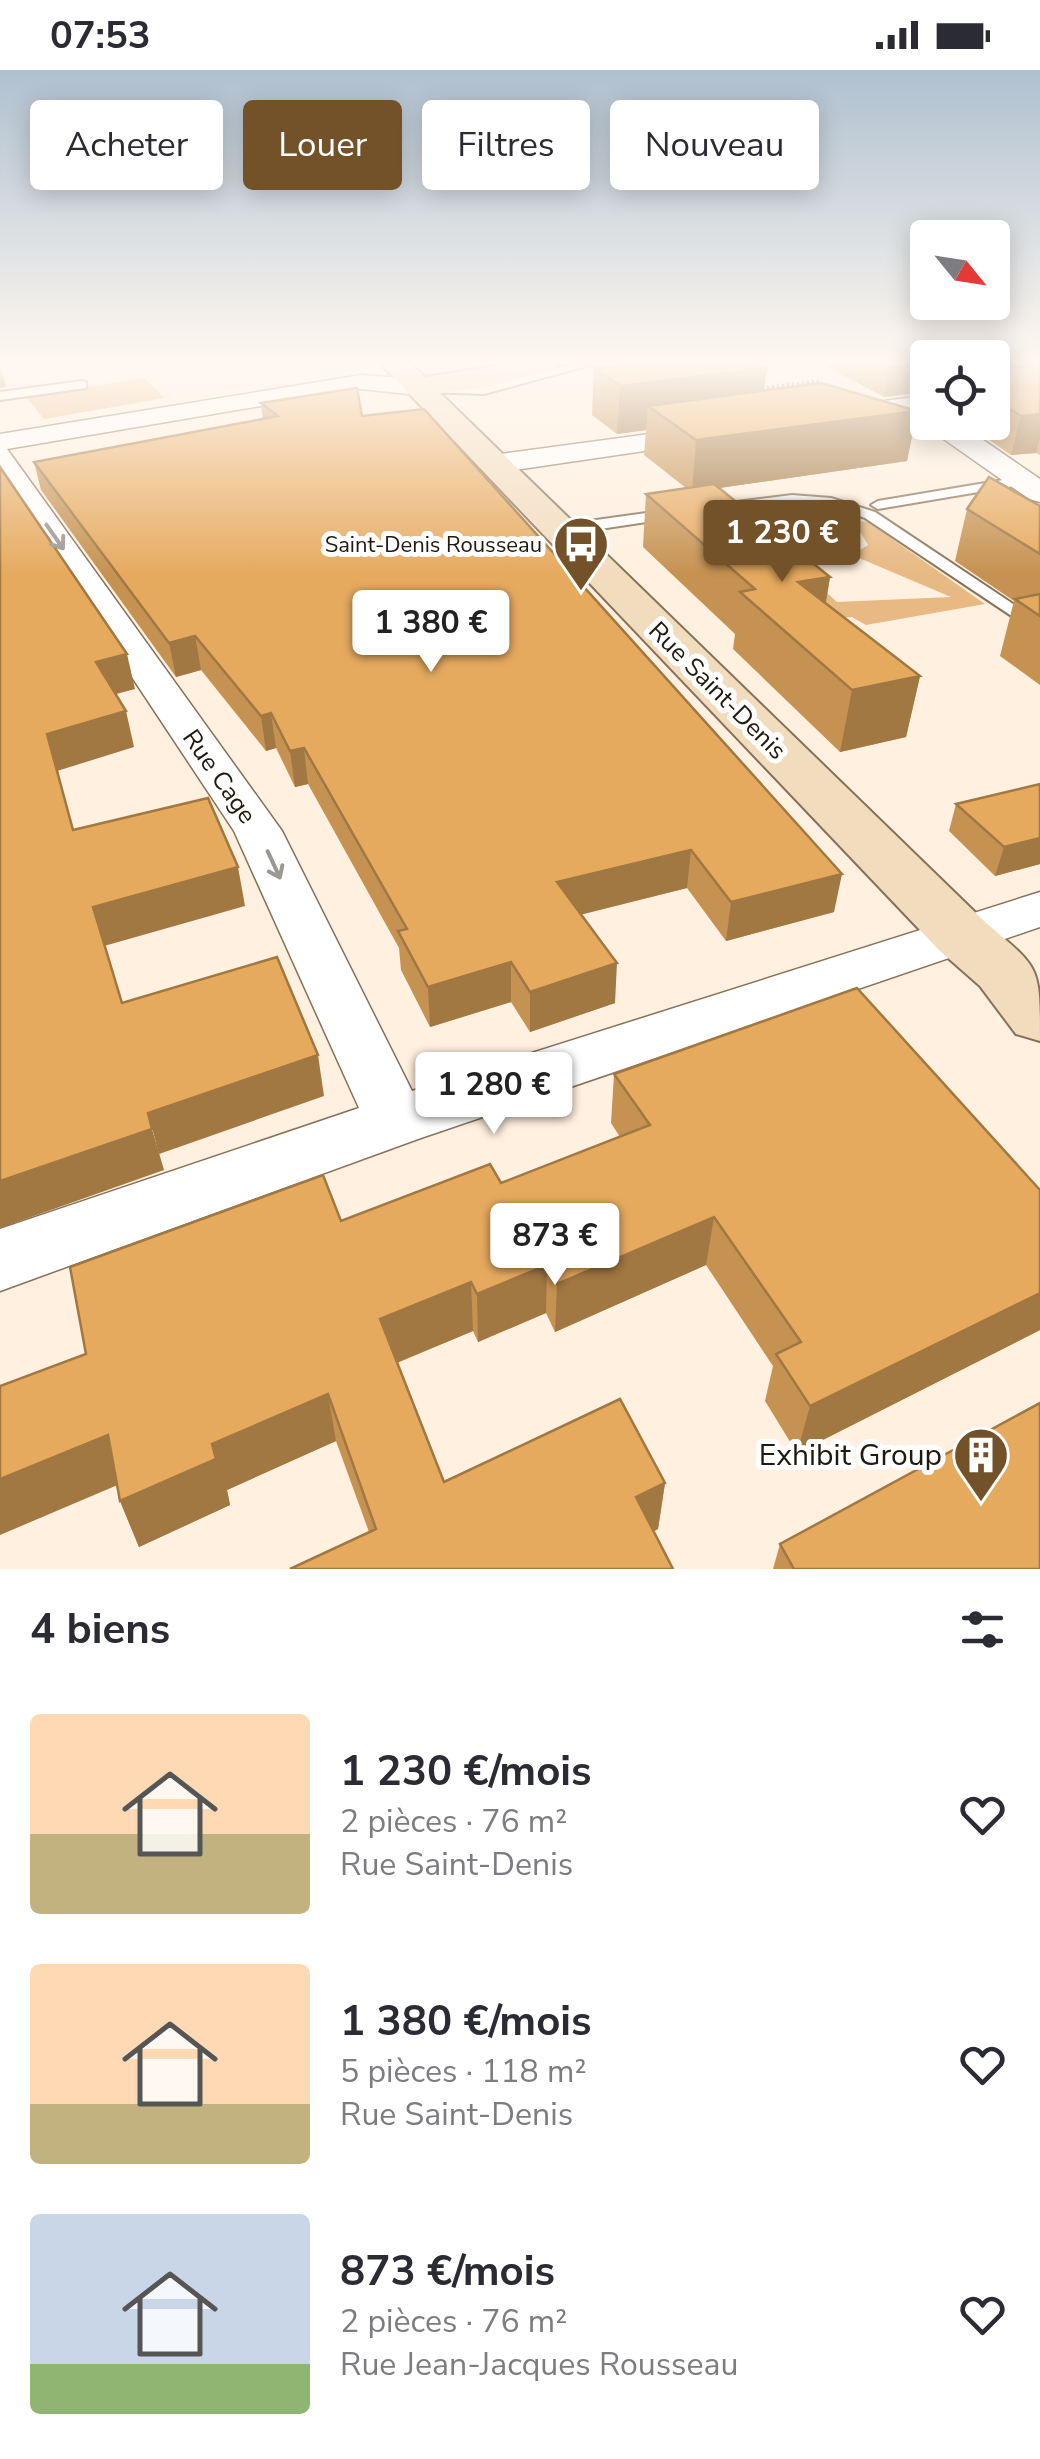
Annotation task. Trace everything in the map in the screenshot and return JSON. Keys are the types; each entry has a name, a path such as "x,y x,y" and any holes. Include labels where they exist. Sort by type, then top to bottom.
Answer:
{"main road":[{"name":"Rue Saint-Denis","path":"464,434 961,936 1003,970 1040,1016"}],"street":[{"path":"0,442 48,434"},
{"path":"494,464 706,434"},
{"path":"964,440 1031,487"},
{"name":"Rue Cage","path":"0,456 258,830 396,1121"},
{"path":"0,1260 396,1121 1040,909"}],"lane":[{"path":"878,505 1031,487"},
{"path":"999,507 1031,487"},
{"path":"560,530 792,498 821,499 870,515 1040,630"}],"shaded area":[{"path":"786,503 825,506 861,518 801,518 857,544 848,548 751,508"},
{"path":"857,521 868,522 985,604 866,625 852,617 814,620 791,560 837,602 951,597 852,555 868,545"}],"building":[{"path":"183,434 446,434 842,874 731,902 691,850 557,882 617,963 530,992 511,962 428,987 398,931 407,929 304,748 290,751 271,713 261,716 195,636 169,643 34,462"},
{"path":"687,434 742,434 696,440"},
{"path":"0,467 127,654 96,662 126,711 47,734 73,830 208,798 238,867 93,907 122,1003 277,957 318,1055 148,1113 152,1129 0,1181"},
{"path":"989,477 1040,506 1040,554 967,509"},
{"path":"714,484 830,577 798,582 920,676 852,690 740,592 755,589 646,494"},
{"path":"1040,594 1040,616 1015,599"},
{"path":"1040,784 1040,838 1004,847 956,804"},
{"path":"857,988 1040,1190 1040,1293 810,1406 776,1354 801,1342 714,1217 557,1284 547,1265 477,1294 471,1282 380,1319 444,1482 620,1399 665,1483 636,1497 673,1569 290,1569 376,1529 328,1394 212,1444 216,1459 120,1501 108,1435 0,1479 0,1386 86,1354 70,1267 323,1175 341,1221 490,1164 501,1183 650,1125 614,1074"},
{"name":"Exhibit Group","path":"1040,1403 1040,1569 794,1569 780,1544"}],"place":[{"name":"Saint-Denis Rousseau","path":"581,593"},
{"name":"Exhibit Group","path":"981,1504"}]}
